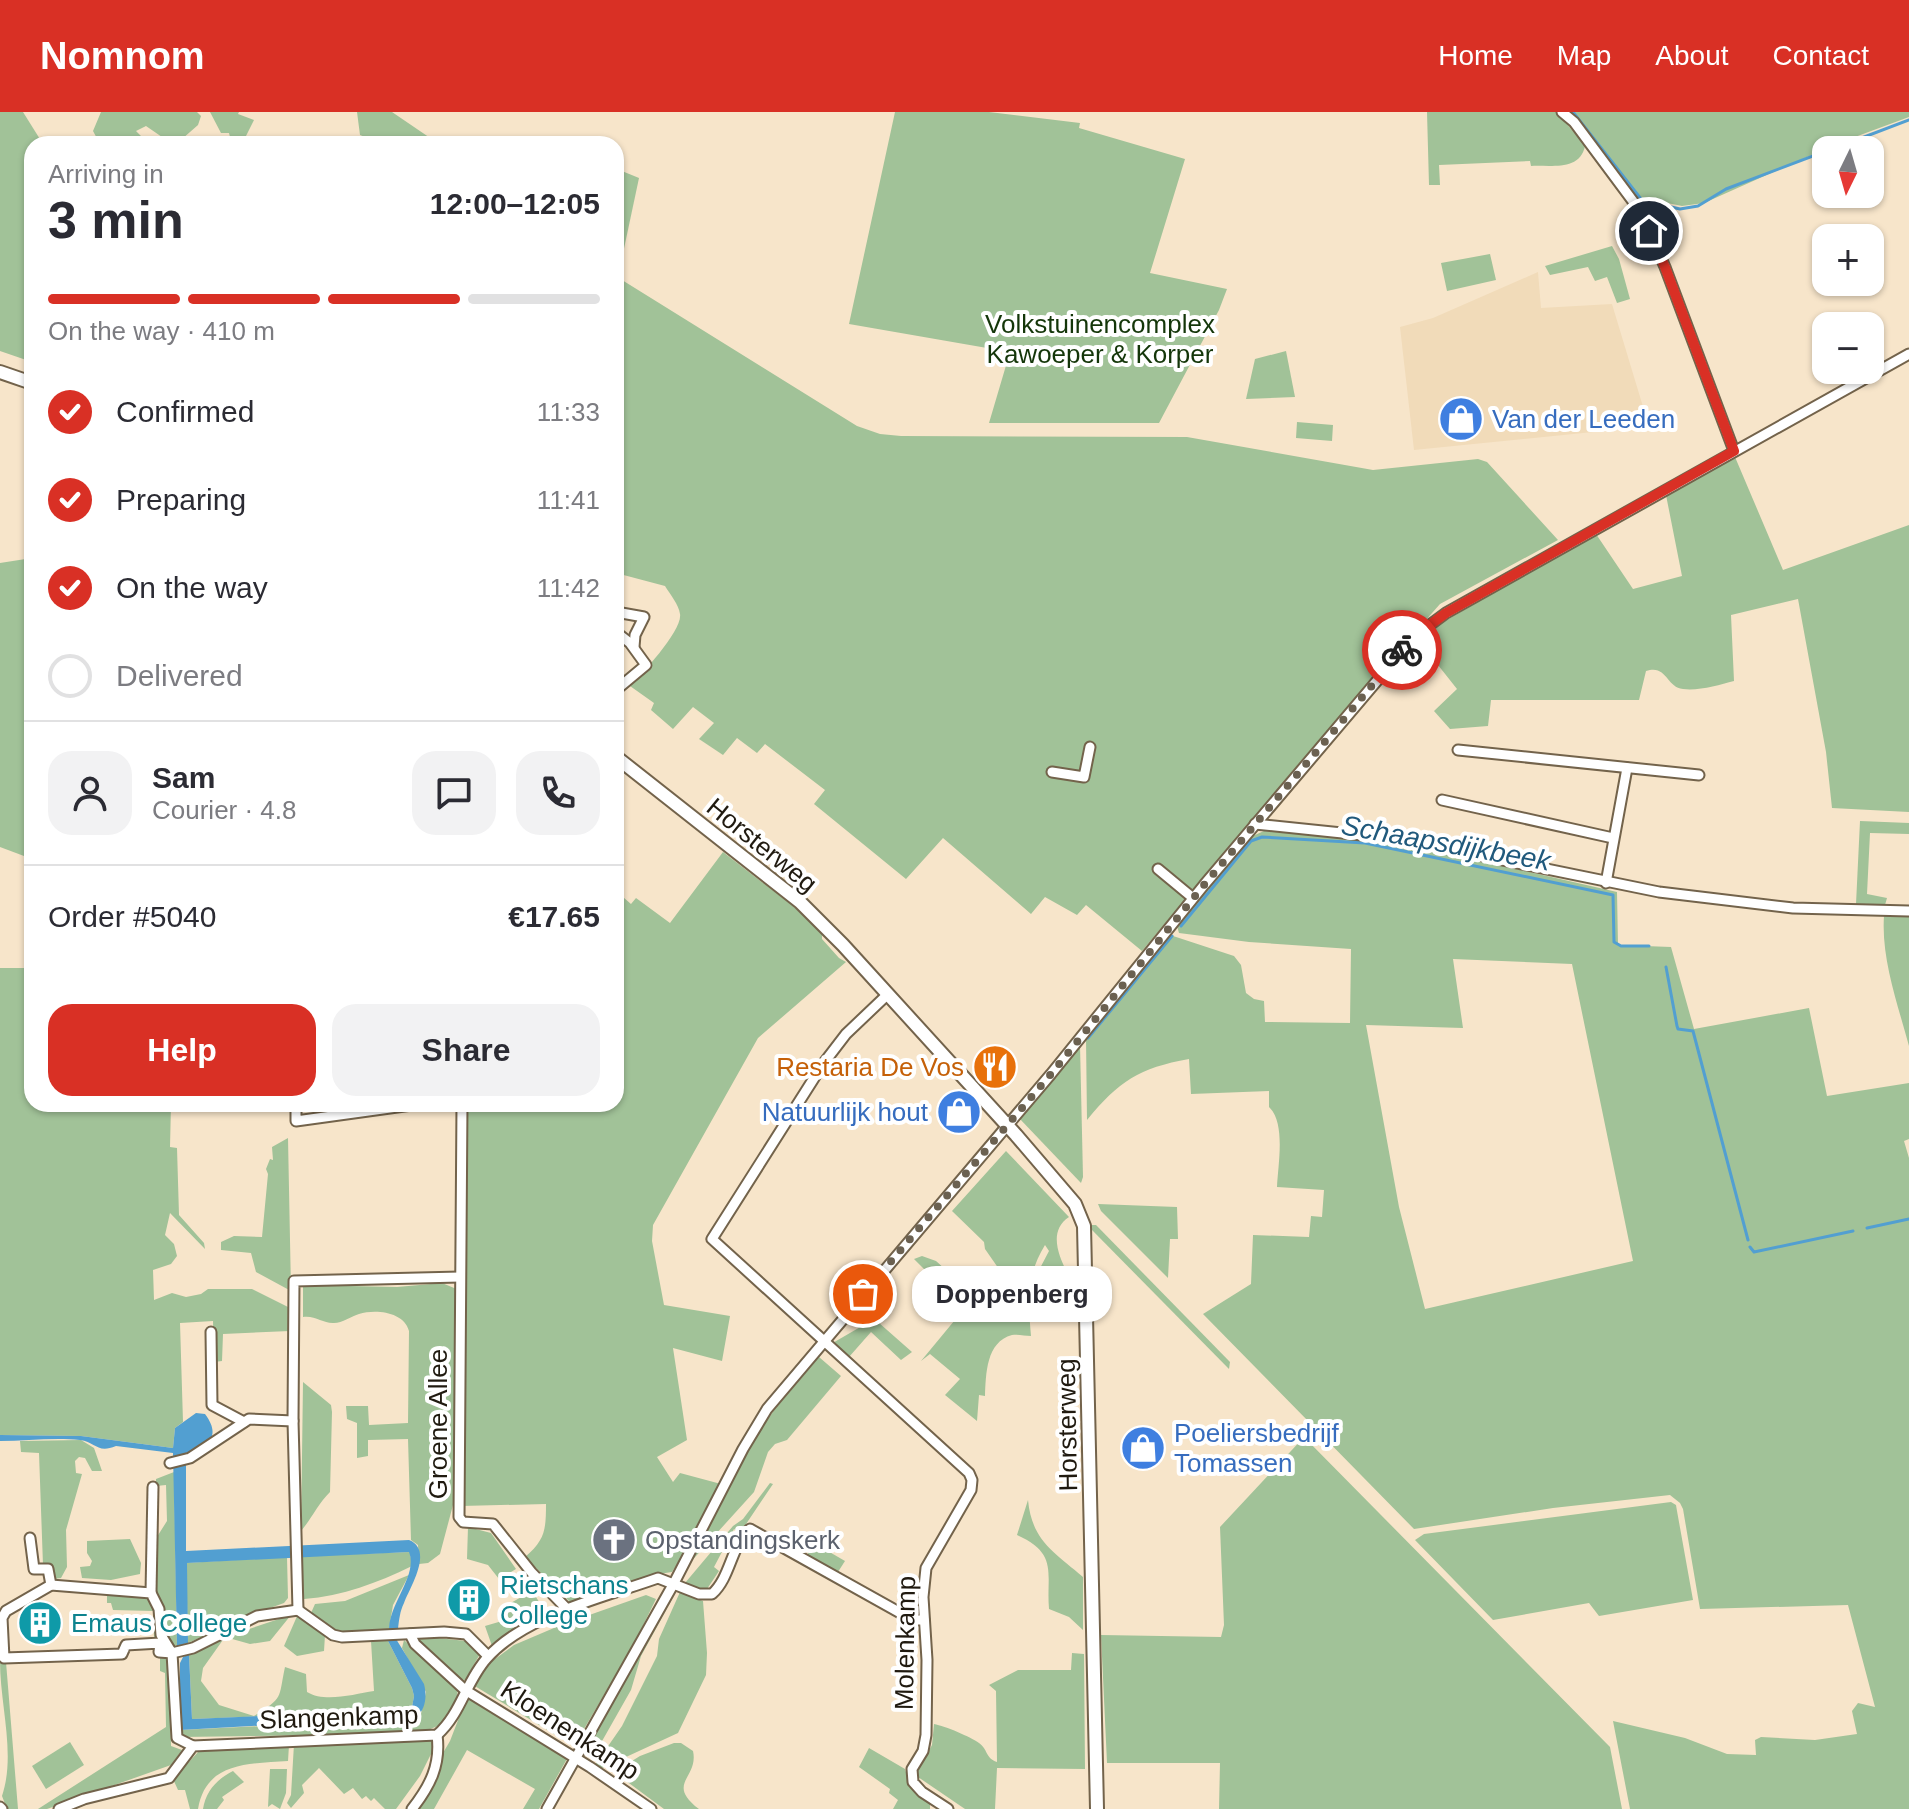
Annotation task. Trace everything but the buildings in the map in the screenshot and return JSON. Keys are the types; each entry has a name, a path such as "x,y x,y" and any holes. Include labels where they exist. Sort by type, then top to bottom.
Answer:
{"main road":[{"path":"0,372 24,380"},
{"name":"Horsterweg","path":"624,763 800,902 1075,1204 1084,1226 1097,1809"}],"street":[{"path":"1562,112 1574,122 1641,212 1665,267 1734,451"},
{"path":"547,1809 767,1409 1051,1074 1193,898 1415,636 1446,613 1909,354"},
{"path":"624,613 644,617 635,635 634,647"},
{"path":"624,639 646,665 624,683"},
{"path":"1052,772 1084,777 1090,747"},
{"path":"1458,750 1699,775"},
{"path":"1606,883 1627,768"},
{"path":"1442,800 1613,838"},
{"path":"1255,824 1400,839 1606,883 1766,906 1909,911"},
{"path":"1158,869 1193,898"},
{"name":"Molenkamp","path":"887,995 846,1034 823,1064 713,1234 715,1243 893,1402 969,1473 972,1480 971,1490 926,1568 926,1735 923,1751 912,1769 913,1782 922,1792 948,1809"},
{"path":"296,1112 296,1121 361,1112"},
{"name":"Groene Allee","path":"462,1112 459,1517 463,1522 493,1524 532,1573 568,1610"},
{"path":"298,1610 293,1421 294,1281 460,1277"},
{"path":"211,1332 212,1405 244,1422"},
{"path":"170,1463 190,1458 249,1419 293,1421"},
{"path":"59,1809 84,1799 169,1778 193,1746 177,1738 172,1653 161,1635 159,1609 151,1593 153,1487"},
{"path":"674,1583 699,1594 712,1594 722,1581 746,1532 753,1529 913,1620 924,1620"},
{"path":"30,1538 34,1569 48,1569 51,1585"},
{"name":"Slangenkamp","path":"193,1746 437,1735 455,1713 465,1690 488,1656 505,1641 534,1624 568,1610 658,1578 674,1583"},
{"path":"151,1593 51,1585 6,1611 2,1618 4,1658 122,1654 126,1645 160,1643 159,1652 172,1653 193,1648 257,1616 298,1610 333,1635 342,1637 466,1634 488,1656"},
{"path":"405,1634 465,1690"},
{"name":"Kloenenkamp","path":"465,1690 651,1809"},
{"path":"412,1809 436,1769 439,1757 437,1735"}],"shaded area":[{"path":"1538,272 1541,308 1612,304 1644,410 1603,431 1414,450 1400,327 1433,318"}],"green space":[{"path":"0,112 23,112 38,136 24,136 24,359 0,351"},
{"path":"101,112 197,112 201,116 198,125 185,136 161,136 146,126 136,131 141,136 96,136 93,131"},
{"path":"210,112 239,112 254,120 246,136 221,133"},
{"path":"357,112 392,112 427,136 362,136"},
{"name":"Volkstuinencomplex Kawoeper & Korper","path":"895,112 989,112 1080,123 1079,128 1185,159 1150,273 1227,289 1159,423 989,423 1010,352 849,324"},
{"path":"1427,112 1557,112 1585,146 1577,160 1564,165 1531,166 1530,161 1439,165 1440,185 1429,185"},
{"path":"1570,112 1909,112 1909,117 1858,136 1812,136 1812,155 1704,203 1682,206 1633,196"},
{"path":"624,172 639,178 624,249"},
{"path":"1612,246 1619,259 1630,299 1617,303 1607,277 1595,281 1588,267 1550,275 1545,266"},
{"path":"1490,254 1496,280 1447,291 1441,263"},
{"path":"624,281 857,426 880,434 1187,437 1373,470 1478,459 1487,462 1558,540 1440,604 1296,767 1142,951 1086,905 1077,915 1045,897 1031,914 943,838 906,879 814,804 825,790 765,744 757,753 737,738 723,755 699,739 714,723 693,707 673,729 651,710 654,703 630,686 668,641 679,621 676,603 665,586 624,575"},
{"path":"1286,351 1295,397 1246,399 1255,359"},
{"path":"1297,422 1333,425 1332,441 1296,438"},
{"path":"1735,457 1783,570 1909,525 1909,812 1832,808 1826,752 1798,599 1731,615 1734,681 1683,689 1658,671 1646,671 1639,700 1491,700 1488,726 1450,729 1434,711 1457,689 1419,641 1433,628 1596,534 1633,589 1682,576 1666,495"},
{"path":"24,559 24,856 0,847 0,563"},
{"path":"1860,821 1909,823 1909,834 1870,833 1867,894 1887,898 1885,905 1856,904"},
{"path":"1264,831 1363,838 1450,854 1617,892 1618,945 1671,947 1694,1029 1809,1008 1827,1096 1909,1083 1909,1139 1904,1141 1909,1158 1909,1809 1630,1809 1613,1721 1685,1738 1727,1754 1756,1755 1755,1740 1761,1737 1815,1740 1857,1734 1852,1711 1858,1703 1875,1707 1848,1605 1700,1609 1683,1509 1670,1495 1553,1508 1414,1529 1203,1314 1251,1284 1253,1235 1309,1237 1311,1216 1322,1217 1324,1190 1277,1187 1279,1133 1278,1123 1269,1107 1269,1091 1191,1094 1189,1059 1156,1067 1131,1078 1109,1095 1087,1120 1086,1038 1170,935 1234,956 1241,965 1246,993 1264,1001 1265,1022 1350,1023 1351,949 1249,942 1179,933 1177,926 1248,838","holes":["1453,959 1572,964 1633,1261 1425,1309 1399,1207 1366,1025 1463,1028"]},
{"path":"723,852 793,906 846,962 758,1038 653,1225 652,1241 664,1305 730,1316 722,1361 673,1348 687,1440 657,1457 673,1482 680,1473 721,1484 672,1572 652,1575 572,1604 525,1557 543,1534 546,1504 461,1506 467,1112 624,1112 624,898 631,904 636,898 670,923"},
{"path":"1884,916 1909,916 1909,1046 1888,965"},
{"path":"0,968 24,968 24,1112 171,1112 170,1147 177,1148 179,1215 204,1243 205,1249 170,1213 165,1235 174,1244 177,1256 171,1264 153,1270 154,1300 172,1293 186,1297 208,1289 252,1289 290,1308 290,1331 223,1334 222,1361 214,1362 213,1321 180,1323 183,1422 175,1428 173,1448 81,1436 0,1435"},
{"path":"1080,1045 1083,1177 1081,1183 1019,1118"},
{"path":"288,1138 291,1291 256,1272 251,1253 221,1250 221,1242 234,1236 262,1237 266,1169 270,1159 273,1160 272,1147"},
{"path":"1006,1151 1069,1217 1058,1231 1057,1240 1060,1257 1072,1282 1069,1288 1051,1269 1043,1277 1038,1272 1049,1251 1045,1245 1031,1278 1031,1336 1012,1335 997,1344 989,1360 985,1396 979,1395 977,1421 945,1395 960,1379 930,1354 921,1361 964,1309 914,1259 922,1256 936,1261 956,1279 994,1284 1001,1272 985,1249 984,1242 952,1211"},
{"path":"1098,1204 1177,1207 1178,1239 1170,1239 1168,1278 1101,1211"},
{"path":"1092,1225 1096,1225 1230,1362 1229,1369 1092,1230"},
{"path":"442,1283 459,1290 453,1505 440,1554 428,1563 419,1564 418,1545 411,1540 408,1439 368,1440 368,1456 357,1458 357,1423 347,1419 346,1406 368,1406 369,1425 408,1423 409,1331 401,1320 381,1312 359,1314 334,1323 303,1317 303,1285 397,1287"},
{"path":"870,1315 912,1352 901,1360 871,1332 849,1357 831,1344 862,1326"},
{"path":"819,1357 841,1376 787,1440 775,1444 768,1452 754,1492 687,1566 749,1445"},
{"path":"303,1382 331,1405 332,1412 330,1492 301,1531"},
{"path":"1304,1437 1610,1747 1622,1809 1219,1809 1220,1763 1107,1763 1101,1635 1221,1637 1224,1625 1220,1527"},
{"path":"81,1440 94,1448 102,1471 92,1471 85,1458 79,1457 75,1461 76,1473 82,1474 66,1530 67,1567 61,1578 53,1579 43,1565 39,1453 21,1452 20,1441"},
{"path":"174,1472 177,1646 169,1644 163,1633 156,1597 155,1540 167,1521 166,1485 156,1486 156,1479"},
{"path":"770,1483 773,1484 740,1533 734,1529 714,1567 719,1571 705,1592 685,1583 733,1526 743,1519"},
{"path":"1028,1500 1034,1526 1040,1536 1083,1577 1083,1630 1069,1617 1049,1609 1049,1575 1045,1557 1030,1542 1017,1535"},
{"path":"1671,1502 1676,1505 1693,1600 1599,1616 1589,1603 1493,1620 1415,1540 1424,1534"},
{"path":"468,1527 491,1533 516,1569 499,1579 488,1565 467,1559"},
{"path":"130,1539 141,1563 140,1574 111,1580 82,1578 80,1567 90,1566 92,1561 87,1553 87,1541"},
{"path":"814,1543 845,1561 836,1575 806,1557"},
{"path":"410,1552 412,1566 399,1572 346,1592 304,1599 301,1556"},
{"path":"287,1557 288,1598 284,1603 188,1643 186,1563"},
{"path":"409,1575 393,1605 389,1629 341,1633 311,1613 315,1604 345,1601"},
{"path":"532,1591 547,1614 520,1626 492,1646 485,1626 502,1621 498,1610"},
{"path":"676,1592 641,1656 631,1690 593,1757 586,1751"},
{"path":"680,1592 703,1601 706,1675 678,1733 600,1769 595,1765 622,1726 657,1656 659,1639"},
{"path":"107,1593 148,1596 157,1611 157,1637 154,1638 153,1611 113,1610 111,1603 107,1603"},
{"path":"646,1595 656,1599 634,1644 574,1746 473,1685 491,1662 514,1645"},
{"path":"298,1614 325,1635 324,1651 297,1656 284,1646"},
{"path":"291,1615 270,1641 250,1644 225,1637"},
{"path":"419,1636 466,1641 480,1654 465,1680 417,1643"},
{"path":"225,1637 203,1668 201,1681 219,1705 254,1716 278,1697 285,1667 306,1674 307,1692 314,1695 340,1697 374,1691 371,1641 387,1639 412,1688 412,1707 394,1711 192,1719 189,1654"},
{"path":"404,1640 458,1688 452,1711 432,1728 401,1734 181,1737 180,1730 407,1719 421,1714 426,1692 402,1648"},
{"path":"1072,1653 1084,1654 1085,1769 997,1768 995,1809 965,1809 918,1777 918,1771 932,1745 934,1724 982,1745 990,1758 997,1762 996,1691 989,1685 1018,1670 1071,1670"},
{"path":"166,1656 169,1659 171,1746 182,1750 171,1765 47,1809 38,1809 166,1727 165,1673 160,1671 160,1658"},
{"path":"0,1661 6,1662 18,1809 7,1809 2,1796 8,1747"},
{"path":"467,1697 568,1757 539,1809 523,1809 535,1789 467,1750 434,1809 410,1809 450,1741"},
{"path":"431,1740 434,1748 420,1776 396,1809 385,1809 374,1798 371,1801 366,1796 362,1799 353,1788 344,1794 319,1768 302,1785 304,1793 291,1808 287,1803 291,1795 294,1744"},
{"path":"70,1742 84,1765 46,1789 32,1766"},
{"path":"681,1743 693,1751 692,1768 684,1786 689,1800 699,1809 664,1809 614,1772 640,1756"},
{"path":"289,1745 288,1761 245,1765 220,1774 203,1793 198,1809 190,1809 185,1790 178,1790 173,1779 200,1750"},
{"path":"869,1748 905,1769 911,1788 930,1802 930,1809 893,1809 898,1800 889,1793 890,1789 859,1767"},
{"path":"270,1769 287,1769 286,1793 280,1809 272,1804 268,1807"},
{"path":"233,1771 244,1782 222,1797 224,1800 217,1809 203,1809 213,1786"}],"water":[{"path":"196,1413 205,1414 212,1435 206,1444 186,1453 186,1551 409,1540 420,1552 420,1560 398,1629 389,1629 410,1570 409,1552 187,1563 188,1643 177,1646 173,1453 116,1446 105,1449 70,1439 0,1441 0,1435 81,1436 173,1448 175,1428"},
{"path":"387,1639 396,1639 424,1684 425,1702 416,1717 180,1730 180,1663 189,1654 192,1719 412,1707 412,1688"}],"waterway":[{"path":"1573,112 1641,199"},
{"path":"1867,136 1909,120"},
{"path":"1649,202 1680,209 1698,206 1726,189 1812,156"},
{"name":"Schaapsdijkbeek","path":"1181,926 1251,841 1262,837 1365,843 1613,895 1614,942 1621,946 1649,946"},
{"name":"Schaapsdijkbeek","path":"1088,1038 1172,936"},
{"name":"Schaapsdijkbeek","path":"1666,967 1678,1029 1693,1031 1748,1240"},
{"name":"Schaapsdijkbeek","path":"1867,1228 1909,1219"},
{"name":"Schaapsdijkbeek","path":"1750,1247 1754,1252 1853,1231"}],"way so far":[{"path":"863,1294 1051,1074 1204,885 1402,650"}],"place":[{"name":"Van der Leeden","path":"1461,419"},
{"name":"Restaria De Vos","path":"995,1067"},
{"name":"Natuurlijk hout","path":"959,1112"},
{"name":"Doppenberg","path":"863,1294"},
{"name":"Poeliersbedrijf Tomassen","path":"1143,1448"},
{"name":"Opstandingskerk","path":"614,1540"},
{"name":"Rietschans College","path":"469,1600"},
{"name":"Emaus College","path":"40,1623"}],"route":[{"path":"1402,650 1446,613 1734,451 1649,231"}]}
